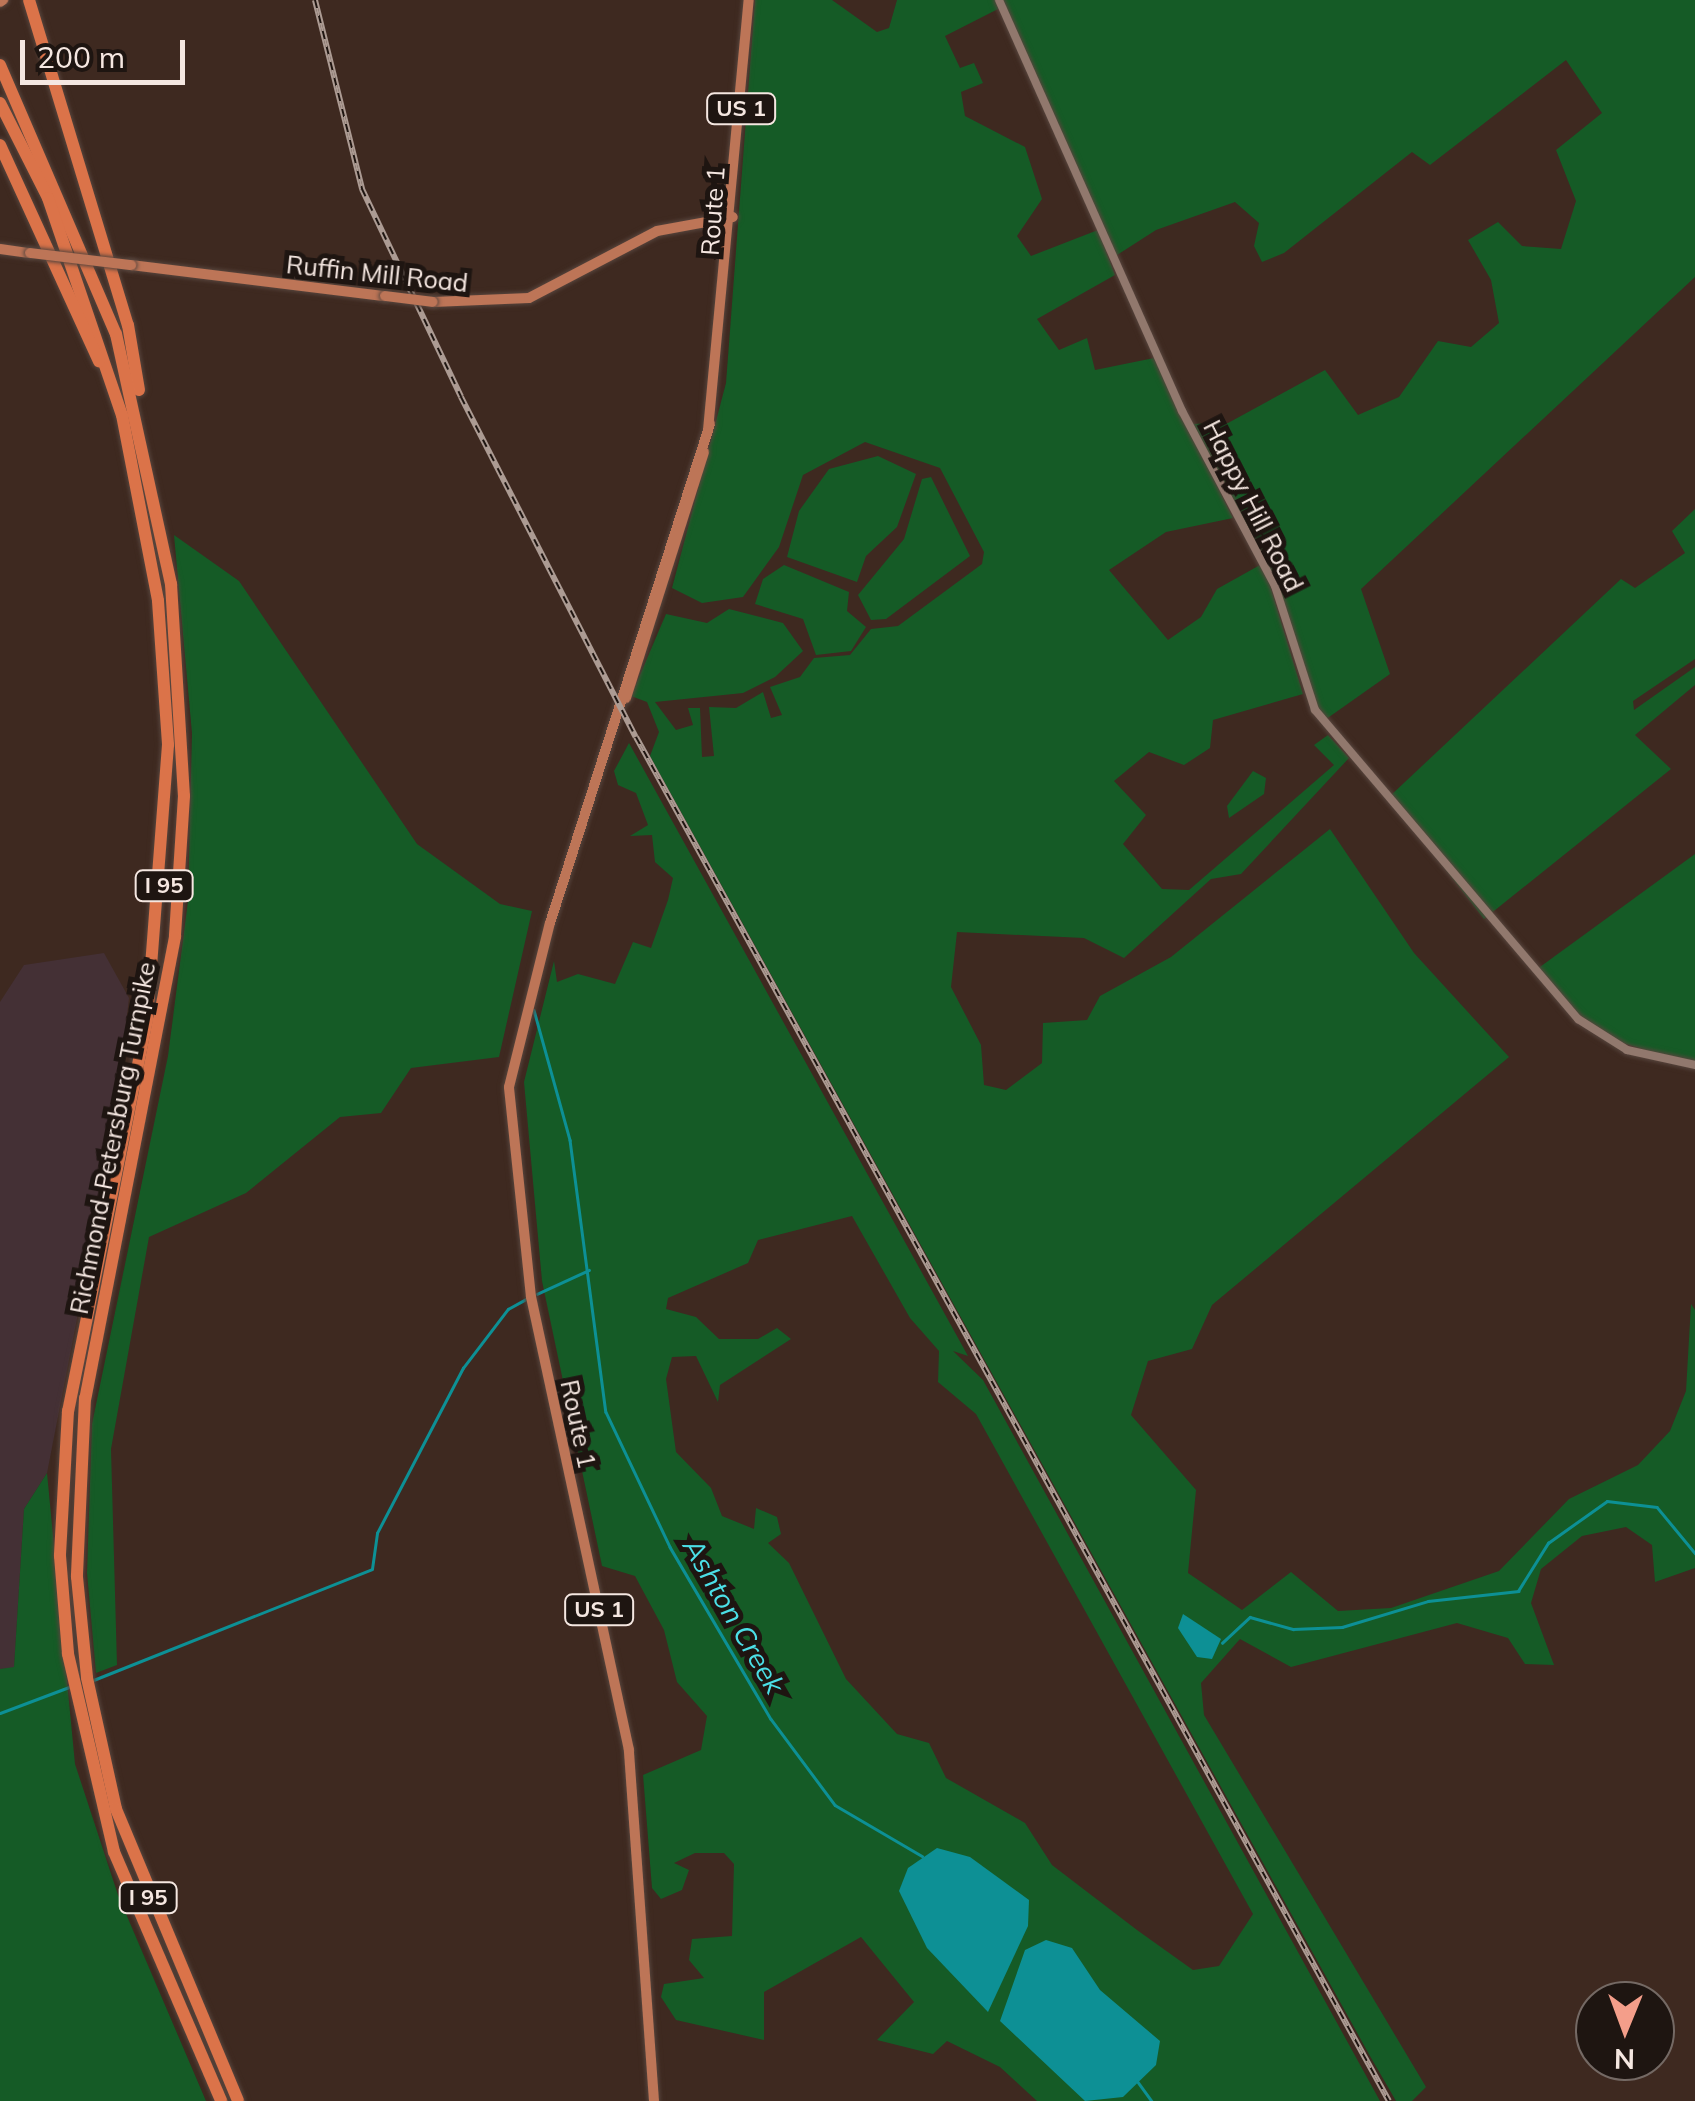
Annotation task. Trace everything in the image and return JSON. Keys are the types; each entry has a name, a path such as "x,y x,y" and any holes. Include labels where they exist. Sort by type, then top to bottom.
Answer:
{"highway":[{"path":"29,0 128,325 142,428"},
{"name":"Richmond-Petersburg Turnpike","path":"0,65 84,246 142,428 178,639 183,830 160,1039 81,1430 76,1532 87,1682 128,1848 238,2101"},
{"name":"Richmond-Petersburg Turnpike","path":"0,103 48,198 122,414 158,602 167,836 147,1020 68,1411 60,1556 72,1686 100,1809 221,2101"},
{"path":"0,132 122,414"},
{"path":"0,145 14,166"}],"main road":[{"name":"Route 1","path":"654,2101 629,1750 531,1297 508,1114 514,1047 710,424 733,217 749,0"},
{"name":"Ruffin Mill Road","path":"0,250 433,302 529,298 657,231 733,217"}],"street":[{"name":"Happy Hill Road","path":"1000,0 1182,411 1275,586 1315,710 1578,1019 1627,1050 1695,1065"}],"shaded area":[{"path":"104,953 129,998 114,1128 47,1473 24,1509 14,1668 0,1669 0,1002 24,965"}],"green space":[{"path":"755,0 832,0 877,32 889,28 897,0 996,0 1000,8 945,36 960,68 974,63 983,83 961,92 965,116 1025,147 1042,199 1017,236 1031,256 1098,230 1115,275 1037,319 1059,350 1087,338 1095,370 1154,358 1233,518 1166,532 1109,570 1168,640 1201,617 1217,589 1260,565 1269,582 1303,694 1213,720 1210,748 1184,765 1149,752 1114,781 1146,815 1123,844 1162,889 1189,890 1334,765 1314,745 1328,735 1349,758 1241,874 1211,879 1124,958 1084,938 957,932 951,987 981,1045 984,1085 1006,1090 1042,1063 1043,1023 1087,1020 1100,996 1171,957 1330,829 1414,953 1509,1057 1212,1305 1192,1349 1148,1361 1131,1415 1196,1490 1188,1573 1242,1610 1291,1572 1338,1611 1391,1608 1499,1571 1569,1499 1638,1465 1670,1431 1686,1391 1691,1304 1695,1310 1695,1568 1655,1582 1652,1545 1626,1527 1582,1536 1541,1569 1531,1603 1554,1665 1525,1664 1508,1638 1457,1623 1291,1667 1240,1639 1201,1683 1204,1715 1426,2087 1412,2101 1396,2101 1370,2056 650,756 659,732 647,702 631,696 666,614 707,623 729,609 783,623 803,651 775,677 743,693 655,702 676,730 693,725 688,708 700,708 702,757 714,756 709,707 736,708 763,692 771,718 782,715 770,687 800,677 814,658 850,655 871,629 898,626 982,564 984,552 940,468 865,442 803,475 779,547 743,597 702,603 672,588 726,383"},
{"path":"999,0 1695,0 1695,277 1361,589 1390,674 1322,722 1283,608 1189,424 1228,423 1325,370 1358,415 1399,397 1438,341 1471,347 1499,323 1491,280 1468,240 1498,222 1522,246 1561,249 1576,201 1556,150 1602,113 1566,60 1430,165 1412,152 1284,253 1262,262 1254,246 1259,223 1235,202 1156,230 1114,257"},
{"path":"878,456 916,474 897,527 866,556 857,582 787,557 799,511 829,469"},
{"path":"931,477 970,556 886,619 871,620 858,595 904,539 922,479"},
{"path":"1695,509 1695,659 1633,701 1634,710 1695,667 1695,685 1635,735 1671,769 1484,919 1389,797 1621,579 1635,588 1685,553 1672,531"},
{"path":"174,535 239,581 417,844 500,904 532,911 499,1057 411,1068 381,1113 340,1117 246,1193 149,1237 111,1449 117,1665 96,1673 87,1573 92,1424 168,1056 188,901 192,733"},
{"path":"784,565 849,592 847,611 866,627 851,651 816,655 803,619 755,604 763,579"},
{"path":"629,743 968,1356 953,1351 983,1380 1380,2101 1037,2101 1000,2067 947,2041 933,2054 877,2040 914,2002 861,1937 764,1992 764,2040 676,2020 661,1997 664,1984 704,1978 689,1960 692,1939 732,1936 734,1864 724,1853 695,1853 674,1863 689,1870 682,1890 661,1899 652,1888 643,1775 701,1750 707,1716 677,1682 664,1630 635,1576 602,1566 542,1281 524,1082 554,961 557,982 578,974 615,984 633,942 651,948 668,900 673,878 655,862 652,835 630,836 648,825 636,793 618,785 614,771","holes":["852,1216 910,1318 939,1351 938,1382 976,1414 1253,1914 1219,1966 1193,1970 1137,1930 1052,1865 1025,1823 946,1778 929,1743 897,1734 846,1679 789,1563 768,1543 781,1534 777,1517 756,1508 754,1529 722,1516 711,1488 676,1452 666,1379 672,1357 696,1356 718,1402 720,1385 791,1339 777,1328 758,1339 719,1339 696,1317 666,1309 668,1298 748,1263 758,1240"]},
{"path":"1253,771 1266,778 1264,794 1229,818 1227,806"},
{"path":"1695,854 1695,1065 1600,1036 1533,972"},
{"path":"47,1473 75,1764 118,1895 206,2101 0,2101 0,1669 14,1667 24,1509"}],"water":[{"path":"1183,1614 1221,1639 1212,1659 1197,1657 1178,1628"},
{"path":"937,1848 970,1857 1029,1900 1028,1926 988,2012 927,1948 899,1891 908,1868"},
{"path":"1046,1940 1072,1948 1100,1990 1160,2041 1156,2065 1123,2097 1085,2101 1000,2021 1025,1950"}],"waterway":[{"name":"Ashton Creek","path":"534,1010 570,1140 606,1412 670,1547 771,1719 835,1805 922,1856"},
{"path":"537,1294 589,1270"},
{"path":"91,1681 372,1569 377,1533 463,1368 508,1309 528,1298"},
{"path":"1222,1643 1250,1617 1293,1629 1342,1627 1428,1601 1518,1591 1548,1543 1607,1501 1657,1507 1695,1553"},
{"path":"0,1713 69,1687"},
{"name":"Ashton Creek","path":"1138,2082 1152,2101"}],"railway":[{"path":"315,0 362,189 461,397 636,737 1389,2101"}]}
